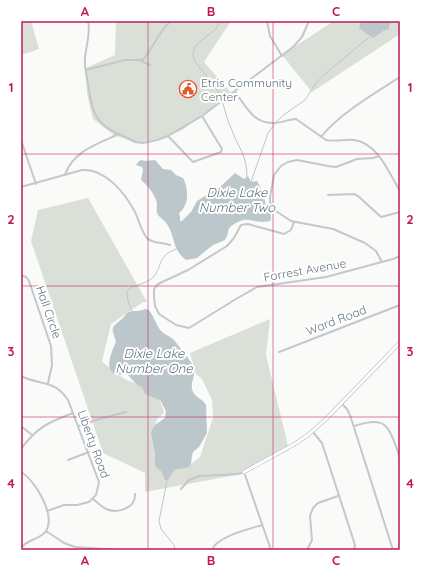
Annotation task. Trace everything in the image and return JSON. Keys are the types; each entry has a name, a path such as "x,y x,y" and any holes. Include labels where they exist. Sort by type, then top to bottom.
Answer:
{"street":[{"path":"88,21 89,36 85,58 91,105 95,115 104,126 135,142 143,143 168,136 202,116 235,92 298,42 309,21"},
{"path":"86,70 125,60 140,60 146,57 164,28 171,21"},
{"path":"267,21 270,36 282,56"},
{"path":"140,60 150,65"},
{"path":"321,137 343,116 360,103 400,77"},
{"path":"235,92 246,110 259,120 275,123 296,120 321,137 331,141 360,141 379,156 400,191"},
{"path":"168,136 193,162 220,152 222,150 202,116"},
{"path":"64,175 70,164 80,153 95,144 119,134"},
{"path":"21,140 36,184"},
{"path":"379,156 374,158 357,159 336,167 297,160 288,162 281,166 272,178 270,202 276,211 294,222 333,229 365,243 376,251 382,262"},
{"path":"21,187 64,175 88,170 95,171 108,179 132,206 147,238 152,241 170,245"},
{"path":"328,195 354,194 381,217 400,212"},
{"name":"Forrest Avenue","path":"294,222 291,230 284,234 243,224 239,227 231,242 222,249 188,270 158,284 154,289 154,296 159,314 176,325 189,328 257,287 326,277 400,256"},
{"name":"Hall Circle","path":"21,276 26,277 29,281 51,346 52,364 47,384"},
{"name":"Ward Road","path":"279,352 400,305"},
{"path":"181,489 189,480 200,476 238,474 244,472 293,445 312,431 400,342"},
{"name":"Liberty Road","path":"21,376 56,387 64,393 79,426 99,482 98,491 93,498"},
{"path":"341,403 347,408 354,426 393,550"},
{"path":"21,449 32,435 46,423 73,412"},
{"path":"79,426 126,412"},
{"path":"354,426 369,421 386,426 391,433 399,452 400,460"},
{"path":"21,426 32,435"},
{"path":"312,431 322,443 354,545 354,550"},
{"path":"68,460 89,452"},
{"path":"21,472 29,477 36,486 47,511 49,521 46,531 41,536 29,541 21,548"},
{"path":"244,472 271,550"},
{"path":"47,511 64,505 83,504 93,498 106,508 118,510 132,504 135,494"},
{"path":"307,550 312,540 310,516 312,508 318,503 339,495"},
{"path":"212,550 220,540 262,525"},
{"path":"46,531 74,549 118,550"}],"shaded area":[{"path":"21,21 31,21 39,49 21,55"},
{"path":"116,21 231,21 204,62 233,95 203,114 184,129 166,137 138,143 114,135 93,119 87,94 86,68 115,55"},
{"path":"334,21 400,21 400,34 312,92 282,55"},
{"path":"88,198 147,302 143,302 111,324 102,361 122,377 152,391 159,399 164,413 157,419 154,431 190,465 200,457 213,418 212,400 202,379 196,374 190,353 270,319 266,355 289,450 241,474 145,492 145,473 103,453 31,241 38,210"}],"water":[{"path":"361,21 392,21 389,29 373,38 359,28"},
{"name":"Dixie Lake Number Two","path":"141,160 155,160 163,169 171,170 176,175 183,178 187,197 185,206 179,213 180,221 182,221 191,212 197,201 221,186 235,173 244,179 248,176 251,182 257,181 264,194 266,209 271,215 271,219 270,221 264,222 246,220 235,223 229,228 225,240 213,245 197,258 186,260 178,251 167,224 157,213 157,202 153,194 148,186 141,180 143,170 142,167 136,165"},
{"name":"Dixie Lake Number One","path":"145,309 149,310 161,331 174,340 191,362 194,368 192,386 193,392 206,405 207,433 199,447 193,452 189,467 176,469 168,480 165,480 162,472 155,466 155,453 151,432 155,425 165,418 166,411 160,400 145,394 142,387 136,384 128,375 115,374 111,371 109,364 116,342 113,328 128,312"}],"waterway":[{"path":"220,21 215,30 198,43 193,53 193,57 198,66 219,93 229,123 244,157 247,177"},
{"path":"251,182 268,133 276,122 305,100 316,83 324,75 369,37"},
{"path":"132,312 127,298 128,290 151,279 155,275 162,259 169,252 176,249"},
{"path":"167,481 159,521 161,529 174,545 175,550"}],"place":[{"name":"Etris Community Center","path":"188,89"}]}
